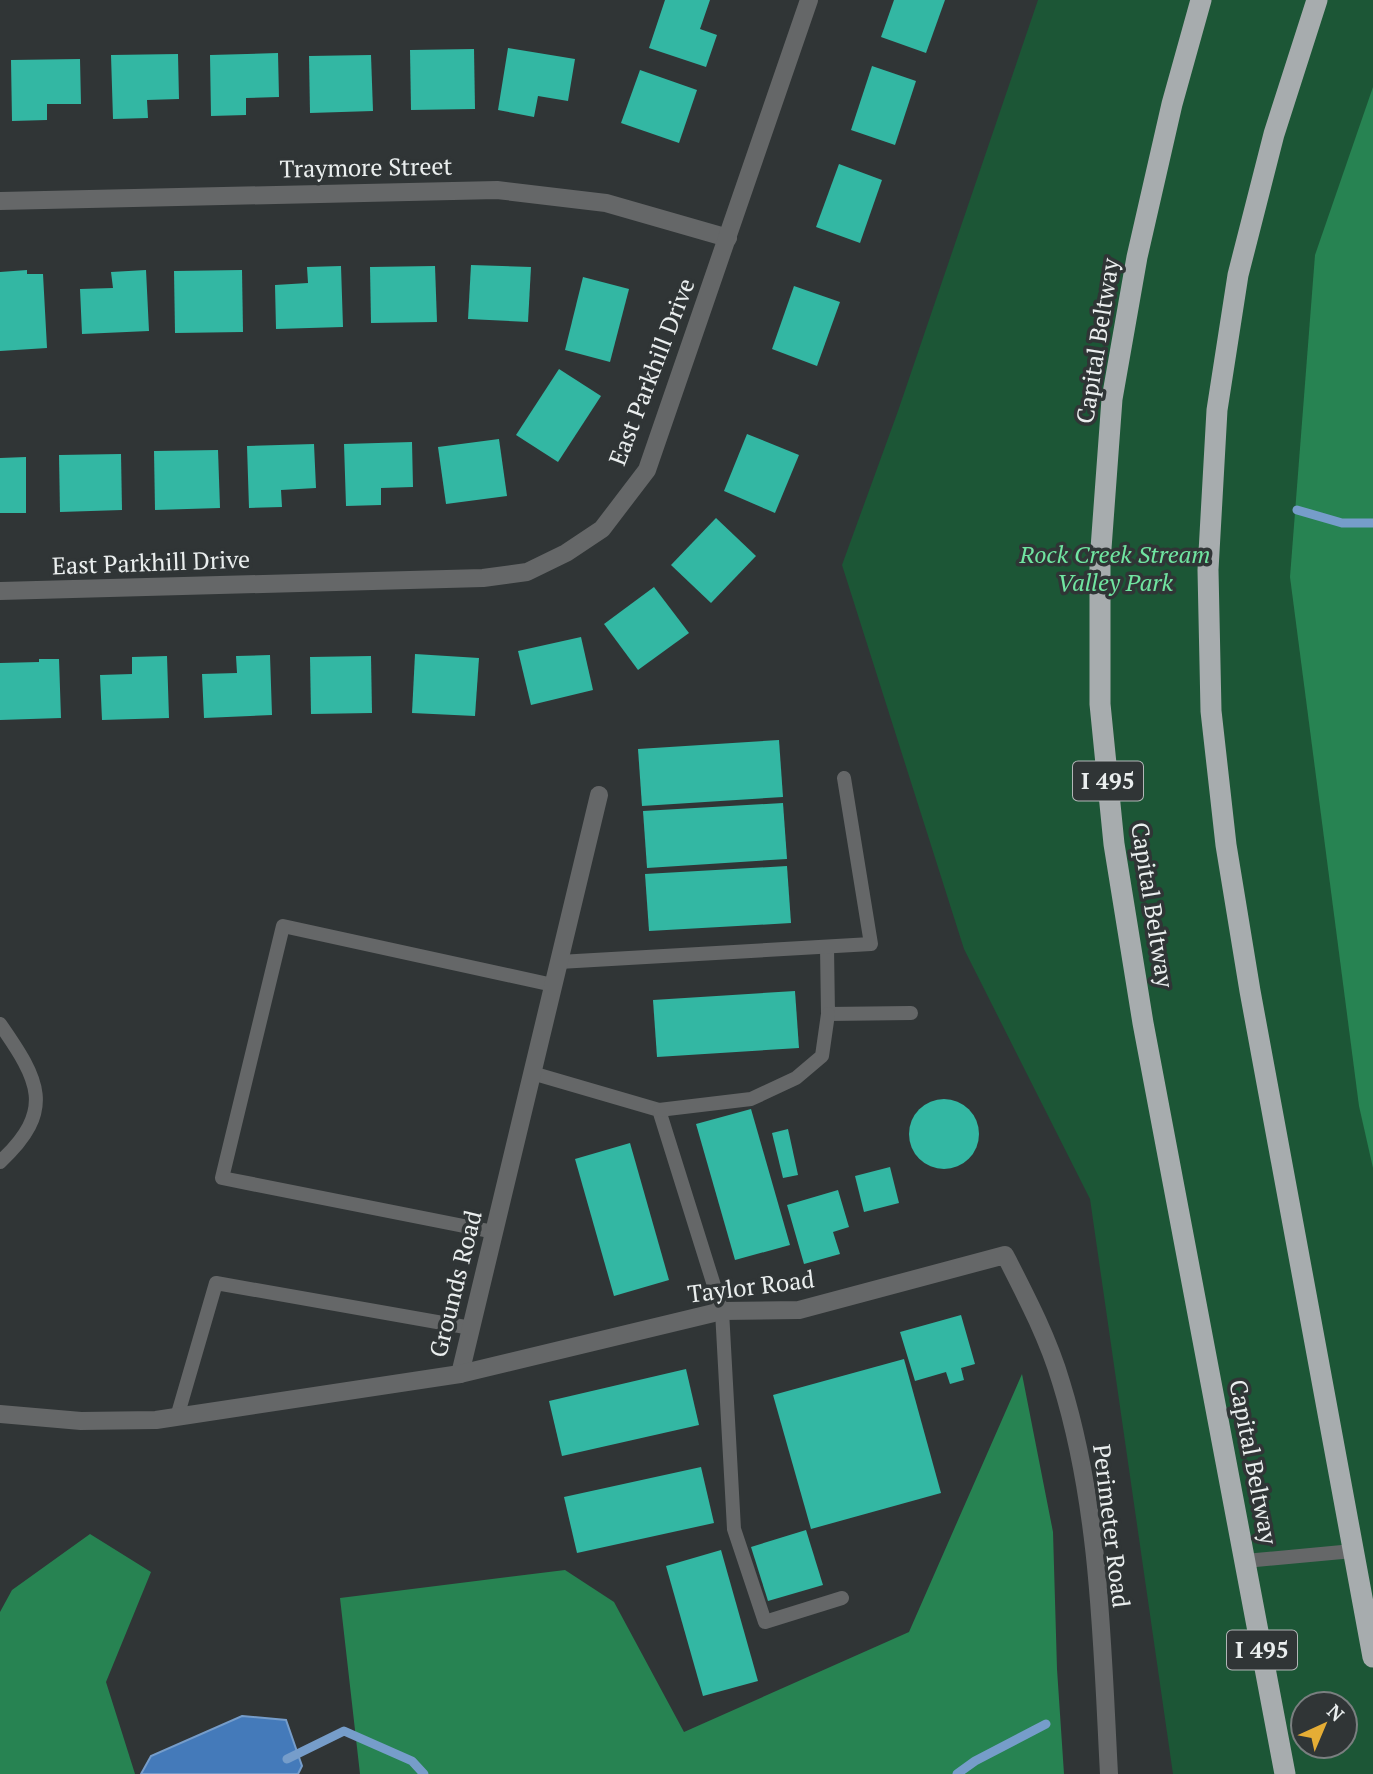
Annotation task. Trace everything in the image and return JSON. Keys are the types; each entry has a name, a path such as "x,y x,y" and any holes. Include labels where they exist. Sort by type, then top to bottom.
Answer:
{"highway":[{"name":"Capital Beltway","path":"1201,0 1172,104 1137,257 1112,399 1100,562 1100,705 1114,844 1143,1023 1285,1774"},
{"path":"1317,0 1274,134 1238,275 1217,410 1208,570 1211,711 1226,845 1250,991 1373,1657"}],"street":[{"name":"East Parkhill Drive","path":"0,591 483,579 527,572 566,554 602,529 647,470 809,0"},
{"name":"Traymore Street","path":"0,201 497,190 606,204 728,238"},
{"name":"Grounds Road","path":"0,1414 81,1420 156,1420 460,1374 599,795"},
{"name":"Taylor Road","path":"460,1374 722,1311 799,1310 1005,1255"},
{"name":"Perimeter Road","path":"1005,1255 1036,1316 1061,1382 1084,1476 1102,1657 1110,1774"}],"lane":[{"path":"559,962 871,944 844,778"},
{"path":"494,1233 222,1178 283,926 554,985"},
{"path":"532,1073 659,1110 751,1099 796,1078 822,1056 828,1014 827,947"},
{"path":"828,1014 911,1013"},
{"path":"0,1024 22,1056 35,1091 37,1108 30,1127 14,1149 0,1162"},
{"path":"659,1110 722,1311 734,1529 765,1622 842,1598"},
{"path":"177,1417 216,1283 471,1328"},
{"path":"1245,1562 1353,1551"}],"green space":[{"name":"Rock Creek Stream Valley Park","path":"1038,0 1373,0 1373,1774 1173,1774 1090,1199 964,949 842,565 898,411"},
{"path":"1373,87 1373,1168 1359,1106 1290,577 1315,255"},
{"path":"1022,1374 1053,1532 1057,1669 1064,1774 360,1774 340,1598 565,1570 614,1602 684,1732 909,1632"},
{"path":"90,1534 151,1572 106,1682 135,1774 0,1774 0,1612 12,1590"}],"water":[{"path":"242,1716 286,1720 302,1766 298,1774 141,1774 151,1756"}],"building":[{"path":"665,0 710,0 700,29 717,35 706,67 649,48"},
{"path":"894,0 945,0 926,53 881,37"},
{"path":"508,48 575,59 568,101 538,96 534,117 498,110"},
{"path":"474,49 475,109 411,110 410,50"},
{"path":"278,53 279,97 246,98 246,115 211,116 210,55"},
{"path":"178,54 179,99 147,100 148,118 113,119 111,55"},
{"path":"371,55 373,111 310,113 309,56"},
{"path":"80,59 81,104 47,104 47,120 12,121 11,60"},
{"path":"872,66 916,81 895,145 851,130"},
{"path":"640,70 697,90 679,143 621,123"},
{"path":"839,164 882,180 860,243 816,227"},
{"path":"471,265 531,267 528,322 468,319"},
{"path":"341,266 343,327 276,329 275,285 308,283 307,267"},
{"path":"435,266 437,322 371,323 370,267"},
{"path":"27,270 27,274 43,274 47,348 0,351 0,272"},
{"path":"146,270 149,331 82,334 80,289 113,288 111,272"},
{"path":"242,270 243,332 175,333 174,271"},
{"path":"583,277 629,289 610,362 565,350"},
{"path":"794,286 840,302 817,366 772,349"},
{"path":"559,369 601,396 558,462 516,435"},
{"path":"747,434 799,455 775,513 724,491"},
{"path":"499,439 507,496 446,504 438,447"},
{"path":"412,442 413,487 381,488 381,505 346,506 344,444"},
{"path":"314,444 316,488 281,490 282,507 249,508 247,446"},
{"path":"218,450 220,508 155,510 154,451"},
{"path":"121,454 122,510 60,512 59,455"},
{"path":"26,457 26,513 0,513 0,458"},
{"path":"716,518 756,556 711,603 671,565"},
{"path":"654,587 689,633 638,670 604,624"},
{"path":"581,637 593,690 531,705 518,651"},
{"path":"415,654 479,658 475,716 412,713"},
{"path":"270,655 272,715 204,718 202,674 237,673 236,656"},
{"path":"167,656 169,718 102,720 100,675 132,674 132,657"},
{"path":"371,656 372,713 311,714 310,657"},
{"path":"39,659 59,659 61,718 0,720 0,663 39,662"},
{"path":"779,740 783,797 642,806 638,749"},
{"path":"783,803 787,859 647,868 643,811"},
{"path":"787,866 791,923 649,931 645,874"},
{"path":"795,991 799,1048 657,1057 653,1000"},
{"path":"944,1099 969,1109 979,1134 969,1159 944,1169 919,1159 909,1134 919,1109"},
{"path":"751,1109 790,1245 735,1260 696,1124"},
{"path":"788,1129 798,1175 783,1178 772,1133"},
{"path":"630,1143 669,1280 614,1296 575,1159"},
{"path":"890,1167 899,1203 864,1212 855,1176"},
{"path":"838,1190 849,1227 833,1232 840,1254 804,1264 787,1205"},
{"path":"961,1315 975,1364 961,1368 964,1380 950,1384 946,1372 915,1381 900,1332"},
{"path":"904,1359 941,1493 811,1529 773,1395"},
{"path":"686,1369 699,1425 562,1456 549,1401"},
{"path":"701,1467 714,1523 577,1553 564,1497"},
{"path":"806,1530 823,1585 768,1601 751,1547"},
{"path":"721,1550 758,1681 703,1696 666,1566"}],"waterway":[{"path":"1297,510 1342,523 1373,523"},
{"path":"957,1774 975,1761 1046,1724"},
{"path":"287,1759 344,1731 412,1761 424,1774"}]}
